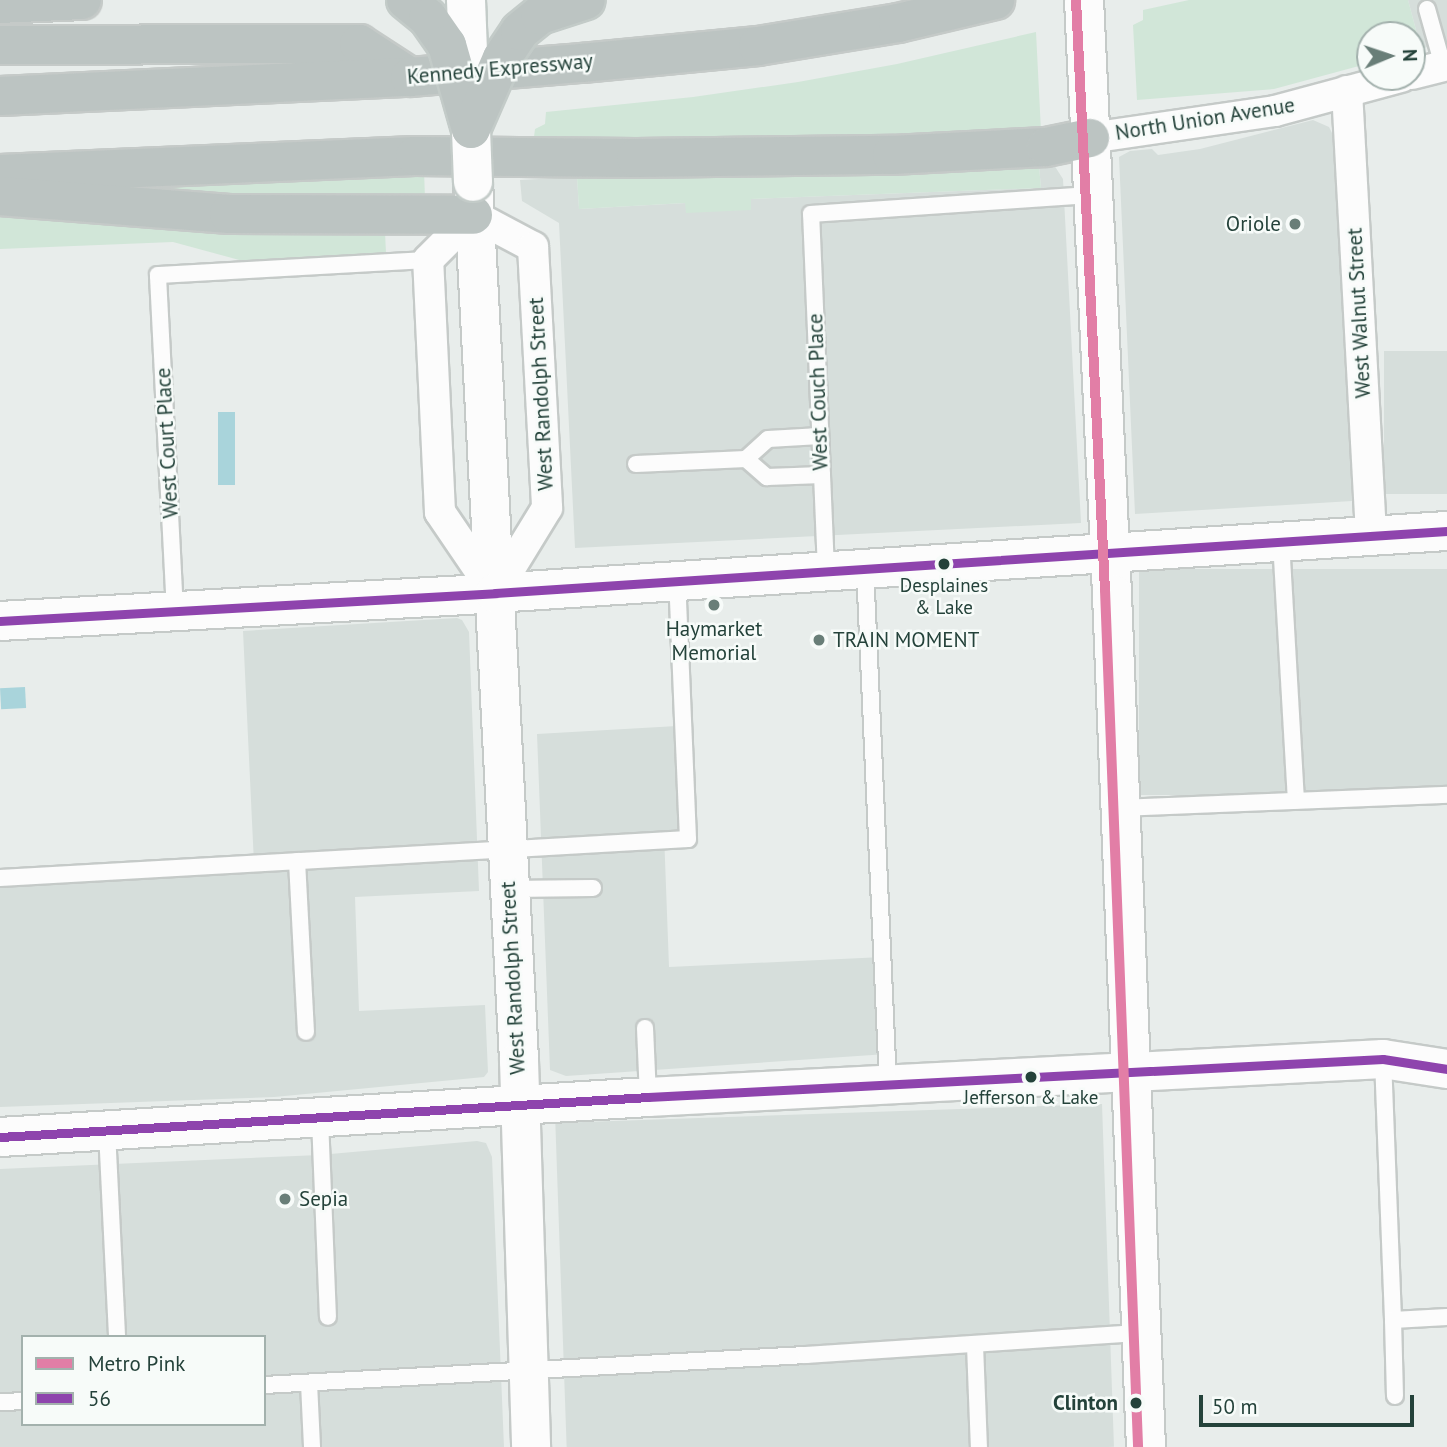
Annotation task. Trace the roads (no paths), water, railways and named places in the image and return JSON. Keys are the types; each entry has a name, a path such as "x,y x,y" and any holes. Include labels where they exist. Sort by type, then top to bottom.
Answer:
{"highway":[{"path":"0,4 82,0"},
{"path":"406,0 428,18 447,45 471,129"},
{"path":"471,129 502,58 520,31 540,15 586,0"},
{"name":"Kennedy Expressway","path":"0,96 410,77 758,46 898,23 995,0"},
{"path":"0,45 359,44 410,77"},
{"path":"0,174 415,156 636,158 892,155 1046,147 1090,138"},
{"path":"0,196 229,214 473,199"}],"main road":[{"name":"West Randolph Street","path":"466,0 473,199 519,1106 531,1447"},
{"path":"1084,0 1110,551 1146,1447"},
{"path":"0,621 495,593 1447,531"},
{"path":"0,1137 648,1097 1383,1059 1447,1044"},
{"path":"1383,1059 1447,1069"}],"street":[{"path":"1426,71 1445,66"},
{"name":"North Union Avenue","path":"1090,138 1275,111 1356,89"},
{"name":"West Walnut Street","path":"1347,91 1371,535"},
{"path":"473,199 428,260 440,512 495,593"},
{"name":"West Randolph Street","path":"473,199 533,247 547,508 495,593"}],"lane":[{"path":"1427,9 1445,66"},
{"name":"West Couch Place","path":"826,570 811,214 1093,195"},
{"name":"West Court Place","path":"175,612 158,275 428,260"},
{"path":"636,464 746,459 768,439 820,436"},
{"path":"746,459 767,477 822,475"},
{"path":"1281,541 1296,802"},
{"path":"865,568 888,1084"},
{"path":"0,878 688,839 677,581"},
{"path":"1121,808 1447,795"},
{"path":"297,862 306,1032"},
{"path":"509,889 593,888"},
{"path":"645,1028 648,1097"},
{"path":"1383,1059 1395,1396"},
{"path":"320,1119 328,1317"},
{"path":"107,1131 117,1335"},
{"path":"1393,1320 1447,1317"},
{"path":"266,1385 975,1345 1141,1333"},
{"path":"975,1345 979,1447"},
{"path":"309,1382 312,1447"},
{"path":"0,1402 21,1401"}],"water":[{"path":"218,412 235,412 235,485 218,485"},
{"path":"25,687 26,708 1,709 0,688"}],"metro line":[{"name":"Pink","path":"1076,0 1105,590 1138,1447"}],"place":[{"name":"Oriole","path":"1295,224"},
{"name":"Desplaines & Lake","path":"944,564"},
{"name":"Haymarket Memorial","path":"714,605"},
{"name":"TRAIN MOMENT","path":"819,640"},
{"name":"Jefferson & Lake","path":"1031,1077"},
{"name":"Sepia","path":"285,1199"},
{"name":"Clinton","path":"1136,1403"}]}
